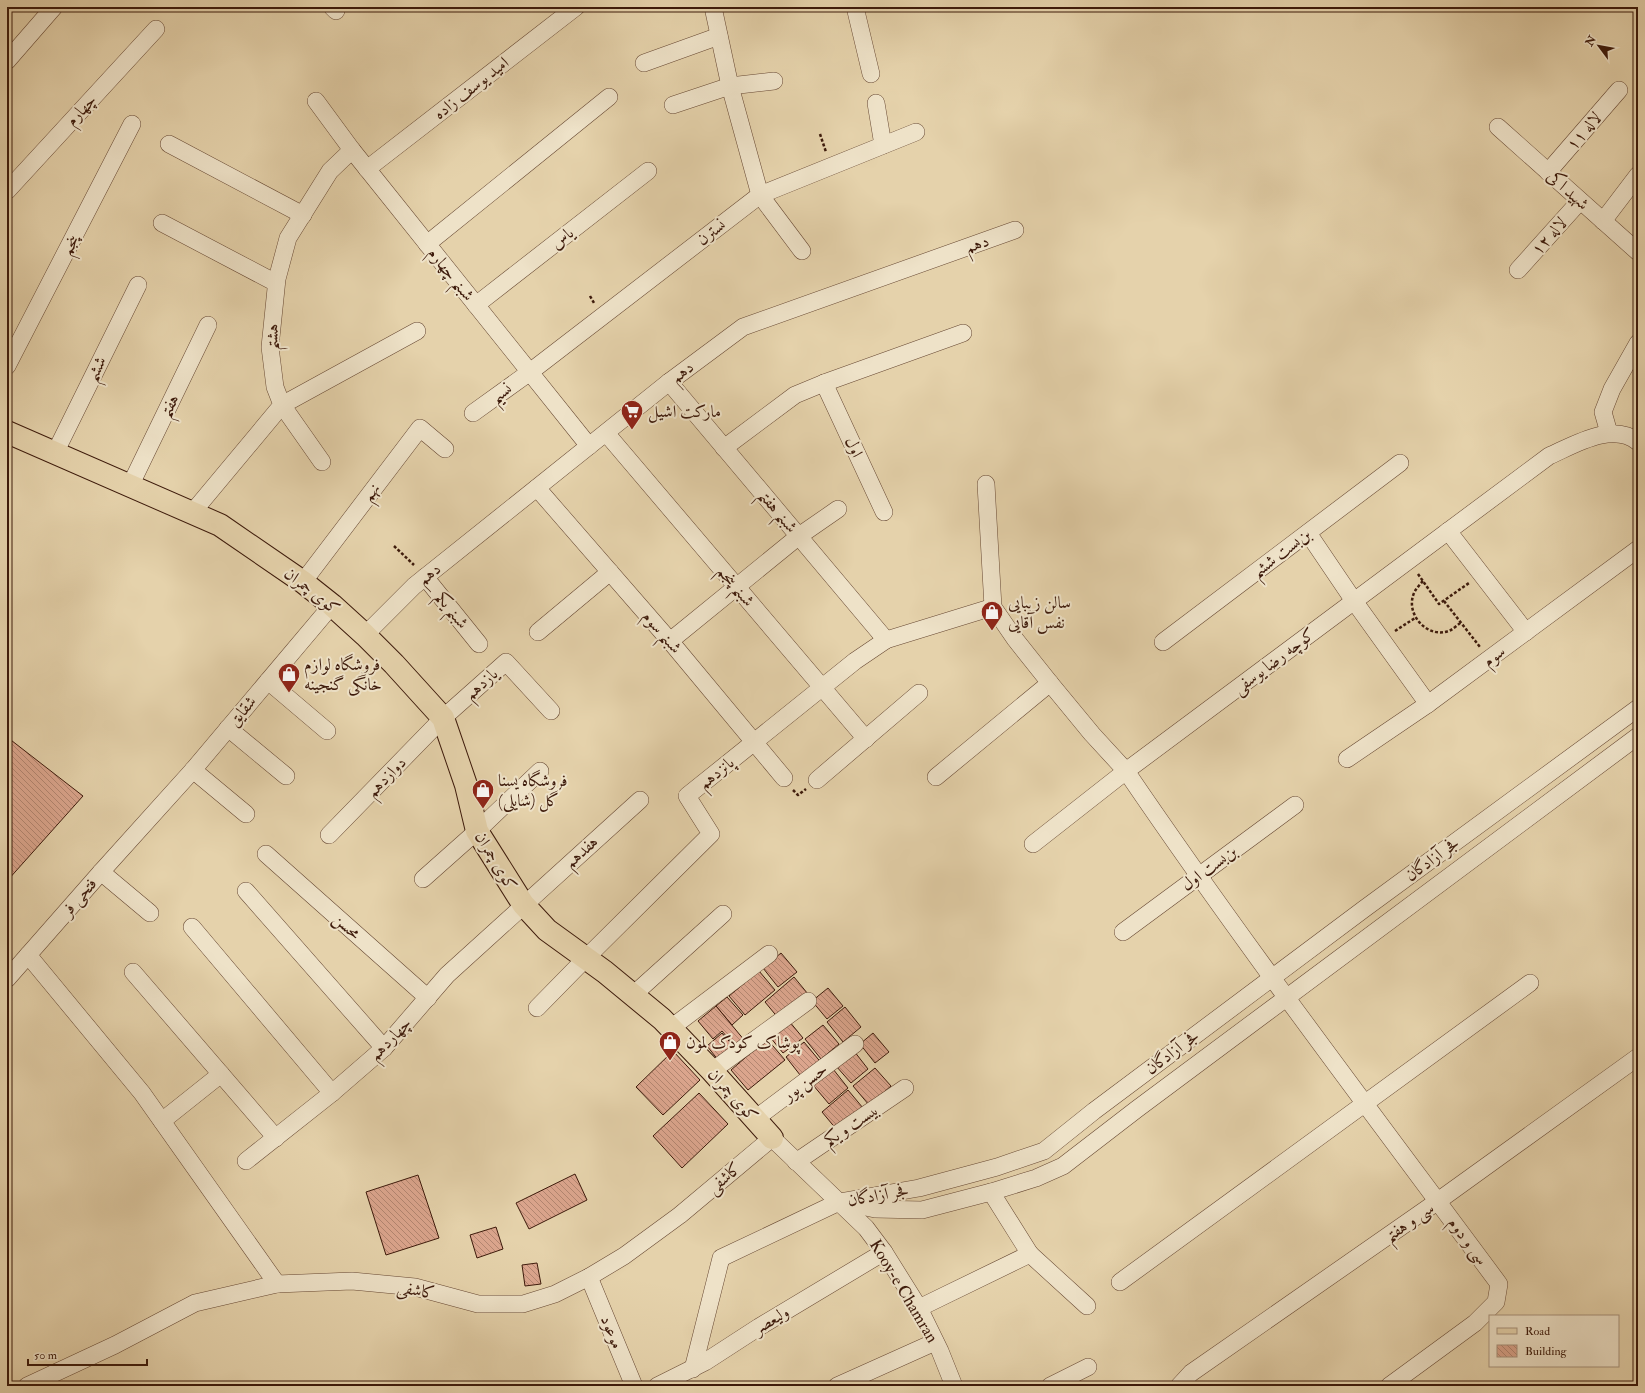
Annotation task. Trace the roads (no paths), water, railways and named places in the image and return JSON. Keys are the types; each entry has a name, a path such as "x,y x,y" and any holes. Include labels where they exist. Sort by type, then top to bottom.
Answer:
{"main road":[{"name":"کوی چمران","path":"7,432 220,525 303,582 332,605 365,635 394,664 443,718 466,785 477,831 523,904 547,930 586,958 662,1018 712,1070 772,1138"}],"street":[{"name":"امید یوسف زاده","path":"367,169 576,7"},
{"path":"713,7 730,86 760,195 802,251"},
{"path":"855,7 871,74"},
{"path":"8,56 48,9"},
{"name":"چهارم","path":"7,191 156,29"},
{"path":"644,63 719,36"},
{"path":"673,105 730,86 774,81"},
{"name":"لاله ۱۱","path":"1548,172 1619,90"},
{"path":"427,244 609,97"},
{"name":"شبنم چهارم","path":"316,101 367,169 589,446"},
{"path":"876,103 883,145"},
{"name":"پنجم","path":"7,366 132,124"},
{"name":"شهید اکی","path":"1498,127 1638,252"},
{"name":"نسترن","path":"530,372 760,195 916,132"},
{"path":"169,144 303,215"},
{"name":"هشتم","path":"322,462 282,405 275,387 270,347 276,283 288,238 330,171 352,150"},
{"name":"یاس","path":"476,305 648,171"},
{"path":"1603,221 1638,175"},
{"name":"لاله ۱۲","path":"1518,270 1580,201"},
{"path":"162,223 276,283"},
{"name":"دهم","path":"365,635 414,586 669,382 743,327 1015,230"},
{"name":"ششم","path":"55,453 138,285"},
{"name":"هفتم","path":"130,486 208,325"},
{"path":"192,513 282,405 417,331"},
{"path":"724,448 795,395 824,383 963,333"},
{"path":"1609,433 1603,412 1612,389 1638,343"},
{"name":"نسیم","path":"473,414 530,372"},
{"name":"شبنم هفتم","path":"669,382 886,640"},
{"name":"اول","path":"824,383 884,512"},
{"name":"نهم","path":"303,582 420,428 445,449"},
{"name":"شبنم پنجم","path":"606,432 866,739"},
{"name":"کوچه رضا یوسفی","path":"1033,844 1126,771 1549,456 1588,438 1609,433 1632,438 1638,442"},
{"name":"بن‌بست ششم","path":"1163,642 1400,463"},
{"path":"986,484 993,607 1015,639 1050,683 1092,734 1126,771 1272,977"},
{"name":"شبنم سوم","path":"537,488 670,641 784,778"},
{"path":"670,641 799,536 838,509"},
{"path":"1448,531 1526,632"},
{"path":"1308,533 1354,602 1428,704"},
{"name":"سوم","path":"1346,759 1428,704 1638,549"},
{"path":"538,632 610,572"},
{"name":"شبنم یکم","path":"426,577 479,644"},
{"name":"شقایق","path":"151,816 193,770 332,605"},
{"name":"پانزدهم","path":"537,1008 711,834 687,796 855,661 886,640 993,607"},
{"name":"یازدهم","path":"443,718 506,662 551,711"},
{"path":"268,681 327,731"},
{"path":"936,777 1050,683"},
{"path":"817,780 919,693"},
{"name":"فجر آزادگان","path":"839,1202 919,1188 997,1167 1044,1151 1094,1111 1272,977 1638,708"},
{"name":"دوازدهم","path":"329,835 443,718"},
{"path":"228,728 286,776"},
{"name":"فجر آزادگان","path":"839,1202 875,1209 922,1210 991,1192 1036,1178 1063,1166 1638,736"},
{"path":"193,770 246,814"},
{"path":"423,879 477,831 540,771"},
{"name":"هفدهم","path":"523,904 640,800"},
{"name":"بن‌بست اول","path":"1123,932 1295,805"},
{"name":"فتحی فر","path":"7,979 151,816"},
{"name":"محسن","path":"266,854 428,998"},
{"path":"101,872 150,913"},
{"path":"246,891 384,1048"},
{"name":"چهاردهم","path":"246,1161 332,1093 384,1048 447,975 523,904"},
{"path":"633,995 723,914"},
{"path":"192,927 332,1093"},
{"path":"671,1028 769,954"},
{"path":"28,955 142,1093 277,1284"},
{"path":"134,972 276,1138"},
{"name":"سی و دوم","path":"1272,977 1499,1284 1496,1302 1475,1323 1389,1386"},
{"path":"1120,1282 1530,983"},
{"path":"712,1070 808,1000"},
{"name":"حسن پور","path":"755,1119 855,1044"},
{"name":"سی و هفتم","path":"1179,1386 1191,1373 1438,1201 1638,1058"},
{"path":"162,1121 221,1074"},
{"name":"بیست و یکم","path":"796,1162 905,1088"},
{"name":"Kooy-e Chamran","path":"772,1138 866,1228 884,1252 919,1308 954,1386"},
{"name":"کاشفی","path":"27,1386 115,1345 194,1303 277,1284 352,1281 415,1287 478,1304 523,1304 555,1294 589,1277 624,1256 680,1215 772,1138"},
{"path":"919,1188 922,1210"},
{"path":"991,1192 1030,1254 1087,1306"},
{"path":"693,1369 720,1258 839,1202"},
{"name":"ولیعصر","path":"657,1386 693,1369 759,1327 884,1252"},
{"path":"919,1308 1030,1254"},
{"name":"موعود","path":"589,1277 634,1386"},
{"path":"837,1386 935,1342"},
{"path":"1050,1386 1088,1367"}],"place":[{"name":"مارکت اشیل","path":"632,430"},
{"name":"سالن زیبایی نفس آقایی","path":"992,632"},
{"name":"فروشگاه لوازم خانگی گنجینه","path":"289,694"},
{"name":"فروشگاه یسنا گل (شایلی)","path":"483,810"},
{"name":"پوشاک کودک لمون","path":"670,1062"}]}
